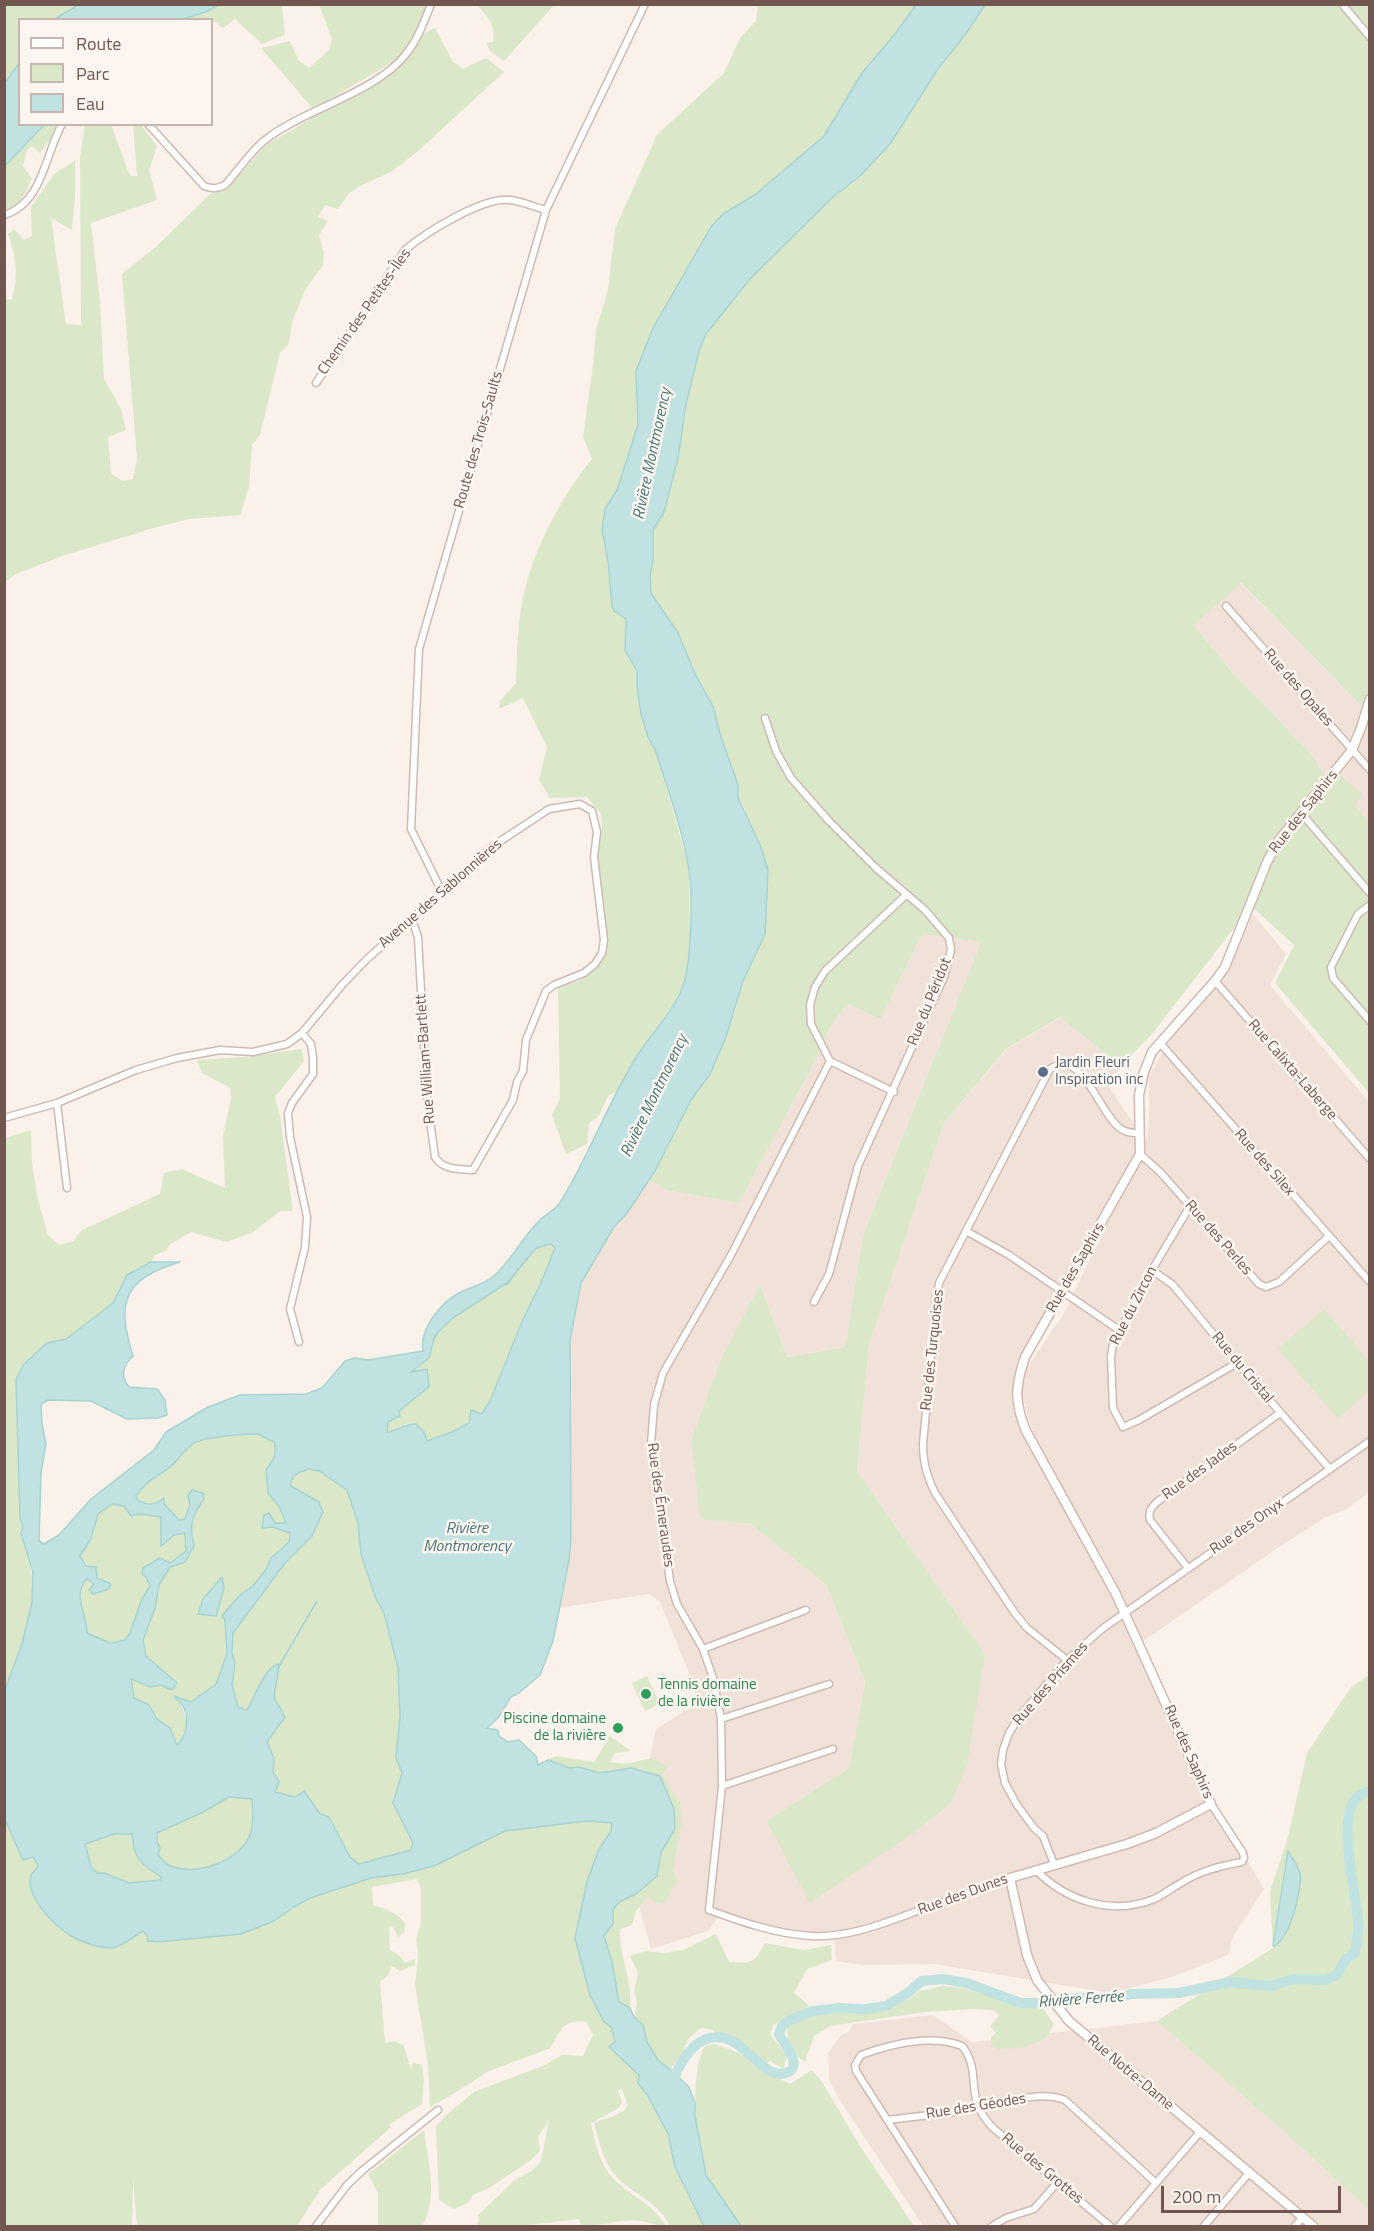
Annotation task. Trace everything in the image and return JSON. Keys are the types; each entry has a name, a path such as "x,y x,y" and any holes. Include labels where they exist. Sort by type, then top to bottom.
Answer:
{"street":[{"path":"150,126 204,186 211,189 219,188 225,185 265,141 284,128 375,80 392,68 406,55 418,37 431,4"},
{"name":"Route des Trois-Saults","path":"442,892 411,828 419,649 546,210 645,4"},
{"path":"1342,4 1370,37"},
{"path":"4,215 19,208 39,182 61,126"},
{"name":"Chemin des Petites-Îles","path":"316,383 405,250 417,240 471,209 490,201 509,200 546,210"},
{"name":"Rue des Opales","path":"1226,606 1370,770"},
{"name":"Rue des Saphirs","path":"1035,1870 1049,1883 1079,1900 1105,1906 1132,1906 1155,1899 1204,1871 1242,1862 1244,1858 1211,1804 1125,1612 1026,1431 1018,1411 1016,1394 1018,1378 1025,1357 1140,1154 1139,1095 1144,1072 1152,1052 1225,967 1266,862 1279,840 1352,750 1370,699"},
{"name":"Rue du Péridot","path":"765,718 776,751 791,778 829,821 939,926 949,938 951,950 944,977 894,1092 858,1166 829,1274 814,1302"},
{"name":"Avenue des Sablonnières","path":"4,1118 57,1103 136,1070 177,1058 220,1050 253,1052 287,1044 302,1033 366,960 493,846 549,809 580,804 592,811 597,832 594,857 604,940 602,953 595,964 584,973 554,985 546,991 526,1040 523,1071 517,1082 513,1100 473,1170"},
{"path":"1302,813 1370,893"},
{"path":"894,1092 830,1061 811,1024 810,1005 815,987 837,959 906,895"},
{"path":"1370,905 1358,914 1331,967 1333,978 1370,1021"},
{"name":"Rue William-Bartlett","path":"412,919 418,937 427,1099 435,1156 439,1164 453,1169 473,1170"},
{"name":"Rue Calixta-Laberge","path":"1215,981 1370,1159"},
{"path":"300,1342 290,1309 305,1247 307,1217 290,1137 288,1113 292,1103 313,1074 314,1058 311,1044 302,1033"},
{"name":"Rue des Silex","path":"1160,1043 1370,1282"},
{"name":"Rue des Émeraudes","path":"709,1910 722,1786 721,1719 713,1678 703,1648 677,1604 670,1581 651,1444 654,1405 663,1372 730,1255 830,1061"},
{"name":"Rue des Turquoises","path":"1067,1660 1027,1628 1014,1612 935,1493 923,1464 939,1283 1050,1068 1064,1063 1071,1066 1085,1080 1123,1131 1140,1133"},
{"path":"57,1103 67,1188"},
{"name":"Rue des Perles","path":"1140,1154 1161,1173 1253,1279 1266,1287 1279,1282 1329,1236"},
{"name":"Rue du Zircon","path":"1190,1206 1119,1330 1111,1357 1113,1408 1123,1427 1237,1363"},
{"path":"966,1231 1009,1255 1119,1330"},
{"name":"Rue du Cristal","path":"1152,1270 1173,1285 1237,1363 1330,1469"},
{"name":"Rue des Jades","path":"1188,1568 1150,1520 1148,1514 1150,1509 1280,1413"},
{"name":"Rue des Onyx","path":"1125,1612 1370,1441"},
{"path":"703,1648 806,1610"},
{"name":"Rue des Prismes","path":"1054,1864 1044,1836 1034,1828 1009,1790 1001,1764 1003,1750 1009,1733 1020,1716 1067,1660 1096,1633 1125,1612"},
{"path":"721,1719 829,1684"},
{"path":"722,1786 833,1749"},
{"name":"Rue des Dunes","path":"709,1910 746,1923 791,1934 813,1936 857,1931 1010,1878 1126,1844 1156,1833 1211,1804"},
{"name":"Rue Notre-Dame","path":"1010,1878 1026,1955 1037,1980 1069,2021 1313,2226"},
{"path":"955,2226 856,2071 855,2065 861,2055 912,2043 940,2041 962,2046 972,2062 978,2108"},
{"name":"Rue des Géodes","path":"888,2120 1046,2096 1065,2100 1156,2183"},
{"name":"Rue des Grottes","path":"978,2108 993,2128 1110,2226"},
{"path":"316,2226 348,2184 438,2110"},
{"path":"1119,2226 1200,2132"},
{"path":"1204,2226 1249,2174"},
{"path":"992,2226 1006,2218 1034,2209 1057,2183"},
{"path":"1295,2226 1302,2218"}],"shaded area":[{"path":"1240,583 1369,714 1369,822 1328,781 1310,752 1233,673 1194,625"},
{"path":"1253,914 1286,954 1270,985 1369,1102 1369,1492 1347,1509 1326,1517 1279,1547 1142,1642 1114,1578 1036,1441 1021,1393 1027,1368 1063,1315 1144,1148 1149,1126 1149,1077 1167,1044 1231,967"},
{"path":"922,934 981,942 863,1235 845,1347 787,1357 760,1284 720,1361 691,1440 700,1518 751,1524 826,1585 865,1682 849,1768 766,1821 811,1903 985,1654 857,1471 869,1345 944,1123 1007,1049 1061,1017 1121,1066 1109,1087 1140,1133 1140,1155 1025,1357 1018,1411 1116,1594 1211,1804 1264,1889 1233,1937 1228,1955 1172,1977 1110,1993 934,1964 862,1965 836,1961 834,1935 791,1934 721,1914 708,1931 651,1949 636,1894 647,1771 656,1729 698,1703 690,1675 660,1602 649,1594 559,1608 571,1540 570,1340 581,1283 589,1267 614,1227 627,1213 649,1179 666,1190 739,1203 815,1061 828,1031 847,1004 881,1019"},
{"path":"933,2015 972,2042 1157,2021 1282,2130 1369,2210 1369,2226 923,2226 837,2096 829,2080 828,2053 841,2035 849,2032 854,2024"}],"green space":[{"path":"5,5 78,5 57,18 18,18 18,64 5,83"},
{"path":"218,5 282,5 285,35 262,44 235,19 223,28 213,21 213,18 189,18"},
{"path":"319,5 426,5 415,39 403,56 313,109 261,48 290,41 299,61 309,68 329,50 332,39"},
{"path":"477,5 554,5 504,61 490,51 487,43 493,42 494,31 488,17"},
{"path":"758,5 916,5 862,73 824,136 756,194 723,214 636,383 639,408 638,425 602,529 615,611 626,619 625,650 637,671 641,714 648,737 656,752 685,852 689,873 690,936 686,977 679,996 637,1056 617,1091 608,1096 599,1116 589,1123 587,1144 566,1154 552,1115 560,1098 558,988 579,981 595,970 607,950 597,854 602,829 601,814 587,797 550,798 539,780 547,747 523,698 499,709 500,701 516,683 521,610 537,553 562,503 592,459 583,437 596,330 608,290 615,229 657,135 724,73 740,38 756,21"},
{"path":"985,5 1369,5 1369,714 1241,583 1194,625 1233,673 1310,752 1328,781 1340,775 1362,794 1355,806 1369,822 1369,1093 1275,983 1294,945 1251,906 1152,1034 1121,1066 1060,1017 1006,1049 944,1123 869,1345 857,1471 985,1654 967,1765 951,1803 912,1834 810,1903 766,1821 849,1768 865,1682 826,1585 751,1524 700,1519 691,1440 720,1361 760,1284 787,1357 845,1347 863,1235 981,942 922,934 881,1019 847,1004 828,1031 815,1061 739,1203 666,1190 649,1179 691,1100 710,1074 735,1012 743,981 765,934 745,809 738,798 738,785 713,706 696,676 678,633 651,593 653,530 664,512 678,458 686,404 699,351 706,334 750,279 833,197 860,176"},
{"path":"435,28 453,62 463,69 486,58 504,72 417,152 391,172 349,193 338,209 325,205 318,217 328,221 319,235 324,253 323,265 305,290 292,323 289,343 280,353 260,435 252,445 249,487 240,515 189,519 157,527 62,556 16,574 5,582 4,300 12,299 16,275 15,258 8,234 14,229 24,240 32,236 31,207 54,174 75,161 72,230 51,218 66,324 81,325 80,156 85,126 111,126 130,176 137,176 133,126 142,126 157,146 149,170 157,200 91,223 100,302 104,379 121,409 126,430 108,437 111,474 123,481 133,479 137,459 122,274 158,245 210,194 226,190 266,145 388,74 418,43 424,33"},
{"path":"43,126 56,126 53,136 40,153 32,146 27,150 23,166 32,178 22,198 5,211 4,166"},
{"path":"302,1049 304,1061 275,1097 280,1116 293,1211 280,1211 252,1233 226,1242 191,1232 169,1245 166,1251 155,1255 151,1262 127,1275 113,1303 66,1339 47,1343 16,1379 20,1518 33,1582 32,1602 22,1644 5,1690 5,1138 31,1130 32,1163 37,1196 48,1235 59,1245 73,1241 82,1230 160,1194 164,1173 182,1169 225,1188 223,1136 231,1098 230,1088 202,1073 197,1060 244,1057"},
{"path":"551,1244 555,1248 543,1278 521,1324 491,1399 482,1414 452,1432 426,1441 406,1424 396,1431 386,1432 388,1422 400,1416 399,1411 429,1387 410,1372 429,1358 435,1335 453,1318 508,1282 536,1248"},
{"path":"1324,1309 1369,1361 1369,1391 1338,1419 1278,1349"},
{"path":"258,1433 274,1442 274,1457 266,1470 268,1493 279,1506 286,1524 275,1523 273,1518 267,1529 272,1527 290,1533 289,1542 271,1558 265,1571 253,1586 240,1595 223,1616 227,1654 216,1684 191,1702 175,1697 186,1721 185,1734 177,1745 170,1728 157,1719 149,1705 134,1698 131,1679 150,1687 161,1685 172,1690 177,1683 146,1656 143,1640 155,1608 159,1585 170,1567 185,1562 194,1546 192,1521 204,1499 190,1505 185,1519 179,1520 164,1504 143,1504 136,1496 144,1486 177,1461 194,1443"},
{"path":"308,1469 319,1471 347,1490 358,1523 361,1554 376,1599 384,1613 398,1668 400,1717 396,1758 402,1773 394,1803 413,1843 412,1850 359,1864 350,1857 329,1817 320,1814 305,1792 295,1797 275,1793 279,1782 273,1772 274,1758 267,1742 285,1717 274,1697 279,1667 263,1679 247,1710 238,1707 232,1685 235,1663 232,1654 233,1633 285,1563 311,1536 323,1512 319,1502 291,1486 293,1476"},
{"path":"112,1504 124,1506 139,1514 162,1517 174,1535 186,1533 186,1551 146,1577 151,1586 141,1601 130,1633 125,1640 110,1644 87,1633 80,1598 88,1579 94,1584 111,1584 97,1578 80,1556 92,1539 98,1514"},
{"path":"1369,1675 1369,2210 1282,2130 1157,2021 1273,1948 1270,1891 1287,1841 1307,1753 1351,1687"},
{"name":"Tennis domaine de la rivière","path":"647,1676 660,1704 645,1711 632,1683"},
{"path":"610,1736 631,1751 615,1753 610,1762 628,1763 650,1759 662,1763 668,1767 662,1774 680,1803 681,1825 673,1871 678,1881 663,1904 656,1903 649,1896 636,1911 632,1925 620,1929 630,2008 619,2002 612,1962 604,1936 613,1924 613,1910 620,1902 636,1894 657,1876 661,1852 675,1829 674,1809 660,1776 631,1768 600,1773 579,1767 570,1768 548,1760 538,1765 555,1756 594,1762"},
{"path":"229,1797 252,1799 251,1832 239,1851 216,1865 191,1870 169,1865 158,1855 157,1833"},
{"path":"4,1818 23,1859 33,1857 39,1866 36,1871 71,1937 113,1949 144,1931 147,1935 274,1921 310,1898 371,1878 403,1874 434,1866 505,1831 587,1821 613,1824 598,1851 575,1938 604,2022 611,2027 615,2042 609,2047 639,2075 638,2083 648,2096 668,2134 675,2167 704,2226 670,2226 659,2210 622,2182 607,2164 594,2123 624,2110 627,2101 621,2088 618,2091 622,2102 619,2108 591,2123 599,2154 603,2164 616,2181 652,2209 666,2226 634,2220 581,2226 579,2219 521,2226 476,2226 479,2221 478,2215 515,2180 533,2170 541,2161 549,2120 538,2137 540,2151 531,2160 489,2188 473,2195 468,2203 454,2209 439,2200 436,2127 445,2116 474,2092 545,2065 562,2055 583,2056 593,2035 586,2022 568,2024 560,2031 551,2048 489,2071 430,2107 428,2065 415,1985 418,1955 416,1939 421,1923 421,1889 417,1879 372,1887 373,1905 394,1914 405,1923 405,1931 398,1937 393,1927 389,1928 390,1950 400,1956 405,1963 415,1959 415,1965 400,1971 392,1966 387,1976 380,1982 385,2043 395,2041 404,2046 411,2070 413,2062 422,2066 424,2081 422,2104 390,2124 390,2128 320,2190 297,2226 137,2226 133,2179 132,2226 5,2226"},
{"path":"114,1834 132,1834 134,1850 139,1860 161,1880 129,1883 104,1873 97,1873 91,1867 85,1844"},
{"path":"716,1934 729,1962 752,1961 765,1943 804,1950 831,1945 832,1960 807,1969 794,1993 809,2006 794,2016 773,2025 770,2034 787,2056 783,2069 770,2061 767,2063 750,2049 724,2042 713,2030 701,2028 688,2039 682,2054 670,2069 655,2055 642,2026 634,2018 637,2003 634,1991 638,1973 630,1956 646,1951 663,1953 683,1950"},
{"path":"944,1986 962,1988 1030,2008 1043,2008 1054,2024 1046,2038 1020,2048 998,2049 991,2044 991,2037 996,2033 990,2026 1000,2015 993,2010 973,2009 925,2012 830,2026 814,2036 805,2062 796,2055 789,2042 788,2026 801,2019 821,2014 879,2010 909,1999 919,1991"},
{"path":"715,2044 739,2053 770,2074 790,2084 812,2070 822,2082 860,2146 914,2226 741,2226 708,2179 701,2160 696,2126 697,2071 706,2045"},
{"path":"424,2130 430,2166 431,2192 430,2204 422,2226 378,2226 378,2193 368,2174"}],"water":[{"path":"78,4 218,5 206,12 186,18 57,18"},
{"name":"Rivière Montmorency","path":"916,5 985,5 938,69 890,144 860,176 833,197 750,279 706,334 699,351 686,404 678,458 664,512 653,530 651,593 678,633 696,676 713,706 738,785 738,798 761,847 768,870 765,934 743,981 726,1037 710,1074 691,1100 655,1171 627,1213 614,1227 581,1283 570,1340 571,1540 553,1641 540,1675 511,1697 498,1718 487,1728 498,1730 499,1736 508,1742 519,1740 536,1756 538,1765 548,1760 570,1768 579,1767 600,1773 631,1768 660,1776 674,1809 675,1829 661,1852 657,1876 636,1894 619,1902 613,1910 613,1924 604,1936 612,1962 619,2002 630,2008 634,2017 643,2025 647,2042 658,2060 689,2087 695,2103 695,2116 706,2175 741,2226 704,2226 675,2167 668,2134 648,2096 638,2083 639,2075 609,2047 615,2042 611,2027 604,2022 590,1995 575,1938 587,1882 598,1851 611,1831 612,1823 587,1821 505,1831 434,1866 403,1874 371,1878 310,1898 274,1921 241,1934 157,1942 148,1941 143,1931 119,1946 106,1948 71,1936 43,1910 32,1893 30,1884 32,1875 38,1866 33,1857 23,1860 4,1818 5,1690 22,1644 32,1602 33,1573 21,1533 23,1527 20,1518 16,1379 24,1364 47,1343 66,1339 113,1303 127,1275 151,1262 180,1262 146,1276 129,1295 125,1307 125,1321 133,1356 126,1364 124,1379 129,1387 157,1389 165,1400 167,1415 158,1418 127,1419 91,1401 48,1400 41,1404 46,1444 41,1473 39,1541 44,1544 59,1535 91,1499 154,1450 166,1432 208,1407 240,1395 306,1394 322,1388 345,1361 355,1358 368,1360 423,1351 428,1325 440,1308 455,1295 495,1275 532,1228 561,1201 637,1056 679,996 686,975 689,951 691,894 686,855 656,752 648,737 641,714 637,671 625,650 626,619 614,611 612,606 602,529 605,509 617,490 638,425 636,371 653,328 711,227 723,214 756,194 824,136 862,73","holes":["551,1244 555,1248 491,1399 482,1414 471,1410 469,1423 427,1441 424,1432 416,1424 387,1432 388,1422 400,1416 399,1411 429,1387 427,1369 411,1372 429,1358 435,1335 453,1318 508,1282 536,1248","258,1434 274,1442 274,1457 266,1470 268,1493 279,1506 286,1523 275,1523 269,1513 264,1515 262,1528 273,1527 290,1533 289,1542 271,1558 265,1571 253,1586 240,1595 222,1616 225,1620 227,1654 216,1684 191,1702 174,1696 184,1708 186,1717 185,1733 177,1745 170,1728 157,1719 149,1705 134,1698 131,1679 150,1687 161,1685 172,1690 177,1683 146,1656 143,1640 155,1608 159,1585 170,1567 185,1562 194,1546 192,1521 204,1499 203,1493 192,1490 188,1495 190,1505 185,1519 179,1520 164,1504 164,1498 148,1504 141,1502 136,1496 144,1486 177,1461 194,1443","308,1469 319,1471 347,1490 358,1523 361,1554 376,1599 384,1613 398,1668 400,1717 396,1758 402,1773 393,1803 413,1843 411,1850 359,1864 350,1857 329,1817 320,1814 304,1791 295,1797 275,1792 279,1782 273,1772 274,1758 267,1742 285,1717 274,1697 278,1664 268,1672 247,1710 238,1707 232,1685 235,1663 232,1653 233,1633 285,1563 312,1536 323,1512 319,1502 291,1486 292,1479 298,1473","112,1504 124,1506 131,1516 139,1514 161,1517 161,1546 174,1535 185,1533 186,1551 170,1563 160,1558 143,1568 142,1574 150,1586 141,1601 130,1633 125,1640 110,1643 87,1633 80,1599 82,1585 87,1579 94,1584 89,1590 93,1594 109,1589 111,1584 97,1578 96,1567 86,1566 80,1556 91,1539 98,1514","229,1797 252,1799 253,1824 246,1842 228,1859 216,1864 191,1869 179,1869 169,1865 158,1855 160,1848 157,1833","114,1834 132,1834 134,1850 139,1860 161,1877 161,1880 129,1883 104,1873 97,1873 91,1867 85,1844"]},
{"path":"18,64 18,126 43,126 5,166 5,83"},
{"path":"222,1577 224,1588 216,1616 198,1614 203,1599"},
{"path":"1288,1851 1300,1873 1299,1890 1289,1925 1279,1943 1273,1946"}],"waterway":[{"path":"499,1287 508,1284 519,1268"},
{"path":"433,1340 439,1331"},
{"path":"278,1668 317,1601"},
{"name":"Rivière Ferrée","path":"675,2086 676,2073 688,2053 695,2045 710,2038 728,2039 768,2070 786,2073 791,2070 793,2060 779,2034 782,2026 788,2021 813,2011 886,2006 922,1981 943,1979 966,1983 1021,2003 1041,2003 1076,1998 1120,1997 1131,1994 1179,1993 1230,1982 1271,1986 1294,1979 1325,1980 1337,1975 1346,1959 1355,1953 1358,1928 1349,1859 1349,1812 1357,1797 1370,1791"}],"place":[{"name":"Jardin Fleuri Inspiration inc","path":"1043,1072"},
{"name":"Tennis domaine de la rivière","path":"646,1694"},
{"name":"Piscine domaine de la rivière","path":"618,1728"}]}
